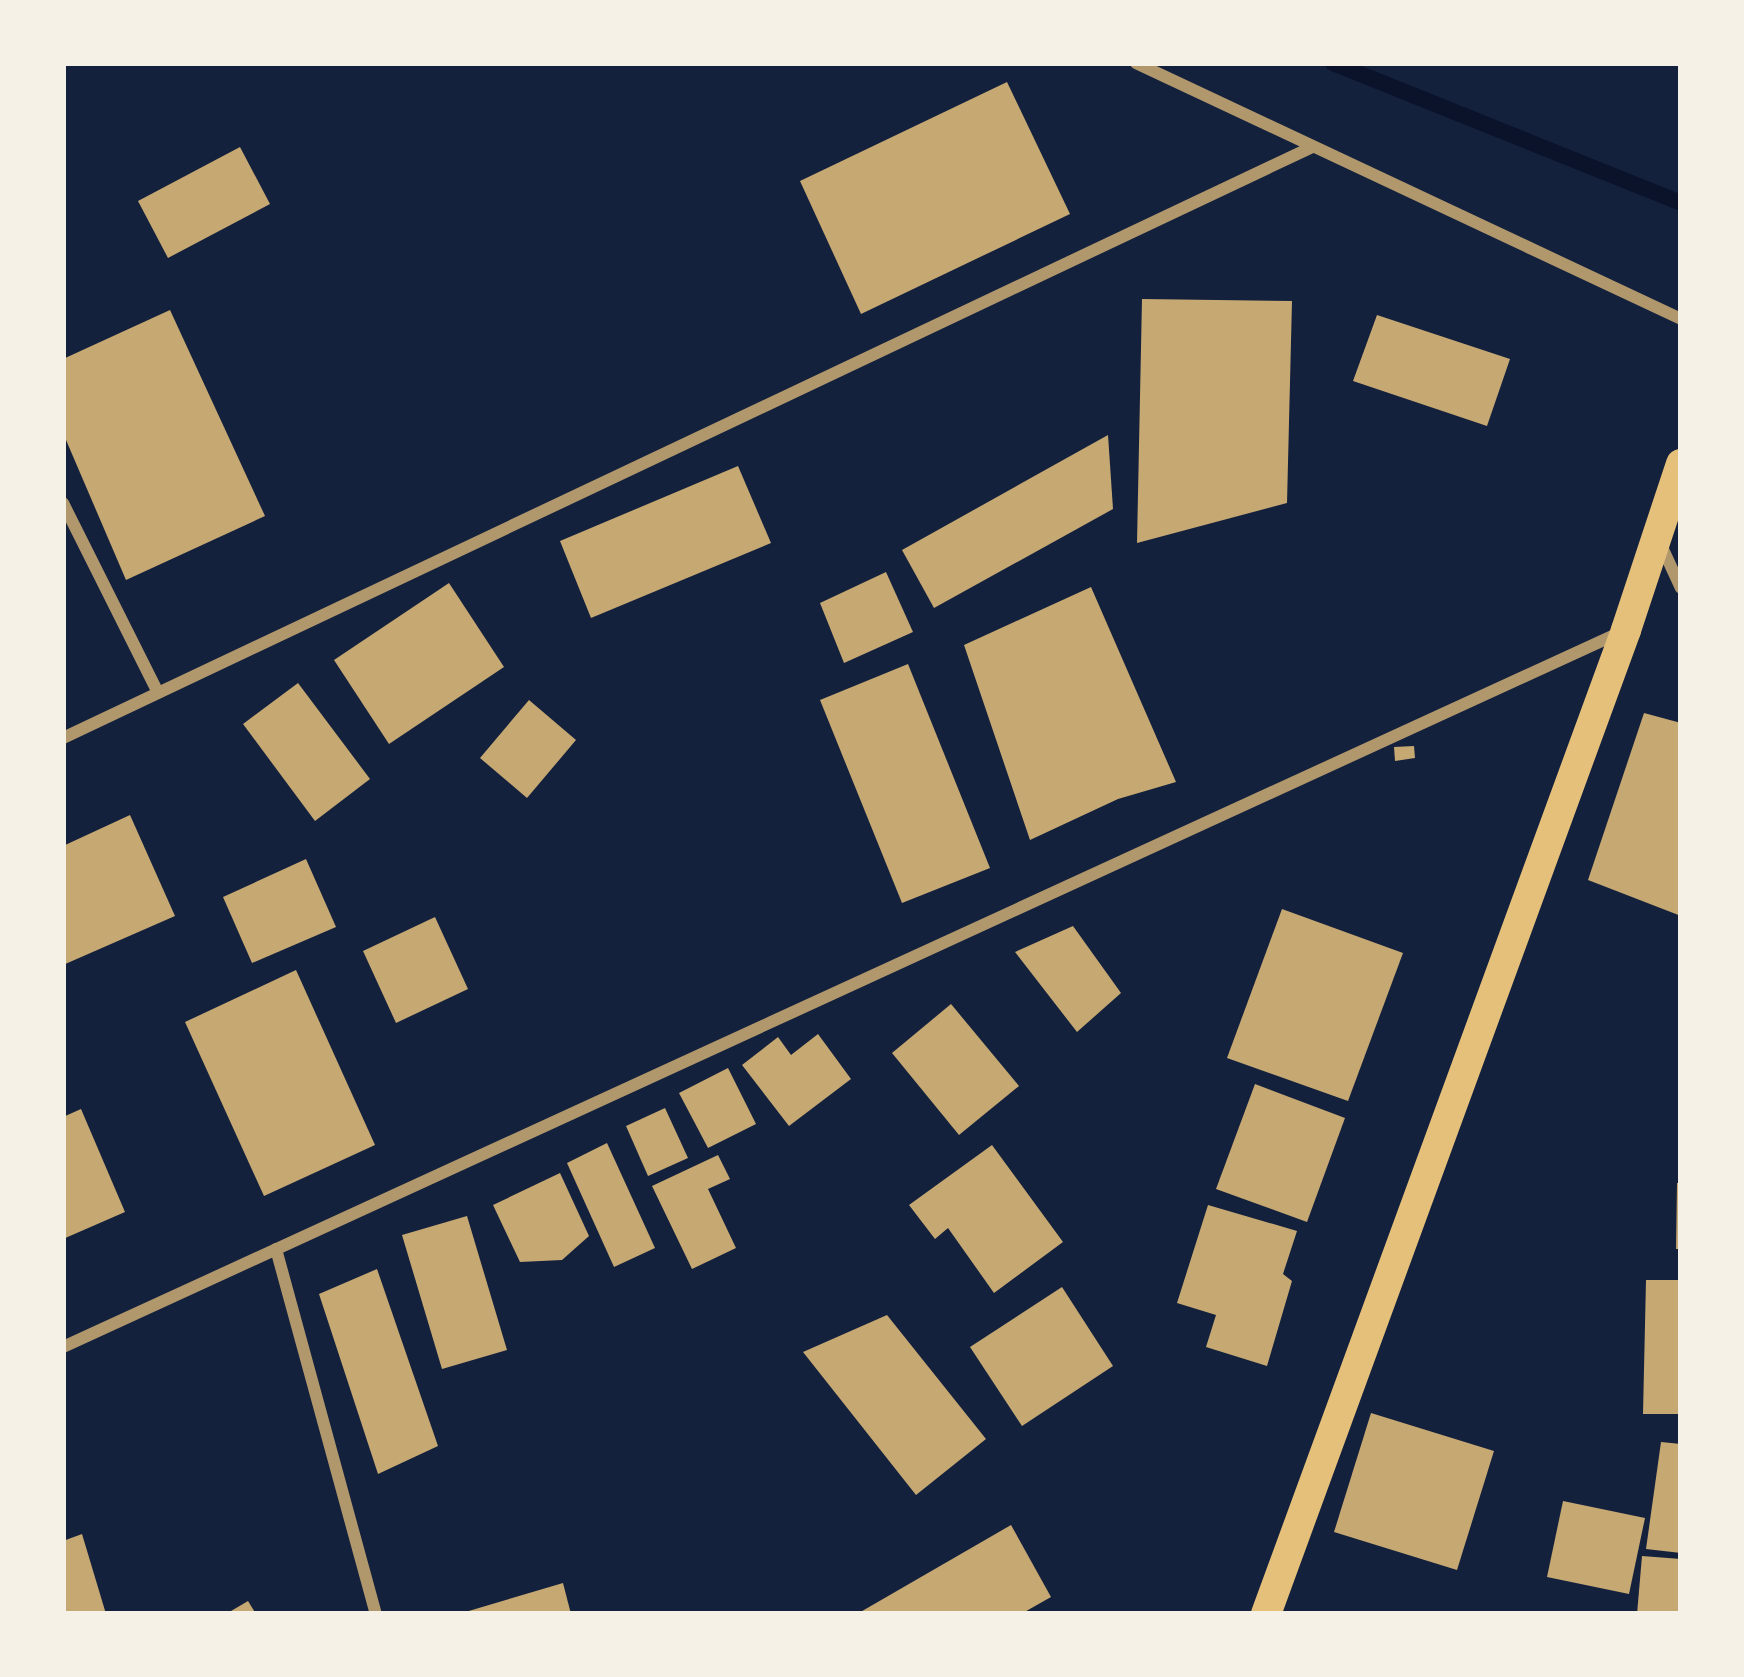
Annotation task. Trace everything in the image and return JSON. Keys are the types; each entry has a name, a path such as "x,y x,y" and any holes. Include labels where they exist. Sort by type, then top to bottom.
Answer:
{"main road":[{"path":"1267,1614 1626,630 1681,464"}],"street":[{"path":"1136,63 1681,319"},
{"path":"63,738 1312,147"},
{"path":"63,503 158,693"},
{"path":"1657,535 1681,588"},
{"path":"63,1347 1626,630"},
{"path":"275,1250 376,1614"}],"building":[{"path":"1007,82 1070,214 861,314 800,181"},
{"path":"240,147 270,204 168,258 138,201"},
{"path":"1142,299 1292,301 1287,503 1137,543"},
{"path":"170,310 265,516 126,580 63,433 63,359"},
{"path":"1377,315 1510,359 1487,426 1353,381"},
{"path":"1108,435 1113,509 934,608 902,550"},
{"path":"738,466 771,543 591,618 560,541"},
{"path":"886,572 913,632 844,663 820,603"},
{"path":"449,583 504,667 389,744 334,660"},
{"path":"1091,587 1176,782 1118,799 1030,840 964,645"},
{"path":"908,664 990,868 902,903 820,700"},
{"path":"298,683 370,779 315,821 243,724"},
{"path":"529,700 576,740 527,798 480,758"},
{"path":"1644,713 1681,723 1681,916 1588,880"},
{"path":"1414,746 1415,758 1395,761 1394,747"},
{"path":"130,815 175,916 63,965 63,846"},
{"path":"306,859 336,927 252,963 223,897"},
{"path":"1282,909 1403,953 1348,1101 1227,1058"},
{"path":"435,917 468,989 396,1023 363,951"},
{"path":"1073,926 1121,993 1077,1032 1015,952"},
{"path":"296,970 375,1145 264,1196 185,1022"},
{"path":"951,1004 1019,1086 959,1135 892,1053"},
{"path":"818,1034 851,1079 789,1126 742,1065 778,1037 791,1055"},
{"path":"728,1068 756,1124 708,1148 679,1093"},
{"path":"1255,1084 1345,1118 1307,1222 1216,1189"},
{"path":"665,1108 688,1158 648,1176 626,1126"},
{"path":"81,1109 125,1212 63,1239 63,1117"},
{"path":"607,1143 655,1248 614,1267 567,1163"},
{"path":"992,1145 1063,1242 994,1293 948,1228 935,1239 909,1205"},
{"path":"718,1155 730,1179 708,1189 736,1248 692,1269 652,1186"},
{"path":"560,1173 589,1236 562,1260 520,1262 493,1205"},
{"path":"1677,1183 1681,1183 1681,1249 1676,1249"},
{"path":"1208,1205 1297,1231 1283,1274 1292,1281 1267,1366 1206,1347 1216,1315 1177,1303"},
{"path":"467,1216 507,1350 442,1369 402,1235"},
{"path":"377,1269 438,1446 378,1474 319,1294"},
{"path":"1646,1280 1681,1280 1681,1414 1643,1414"},
{"path":"1062,1287 1113,1366 1022,1426 970,1347"},
{"path":"887,1315 986,1439 916,1495 803,1352"},
{"path":"1371,1413 1494,1451 1457,1570 1334,1532"},
{"path":"1661,1442 1681,1444 1681,1553 1646,1549"},
{"path":"1563,1501 1645,1518 1629,1594 1547,1577"},
{"path":"1011,1525 1051,1597 1021,1614 857,1614"},
{"path":"82,1534 106,1614 63,1614 63,1541"},
{"path":"1642,1556 1681,1559 1681,1614 1637,1614"},
{"path":"563,1583 571,1614 462,1614 462,1613"},
{"path":"248,1601 256,1614 226,1614"}],"waterway":[{"path":"1333,63 1681,203"}]}
